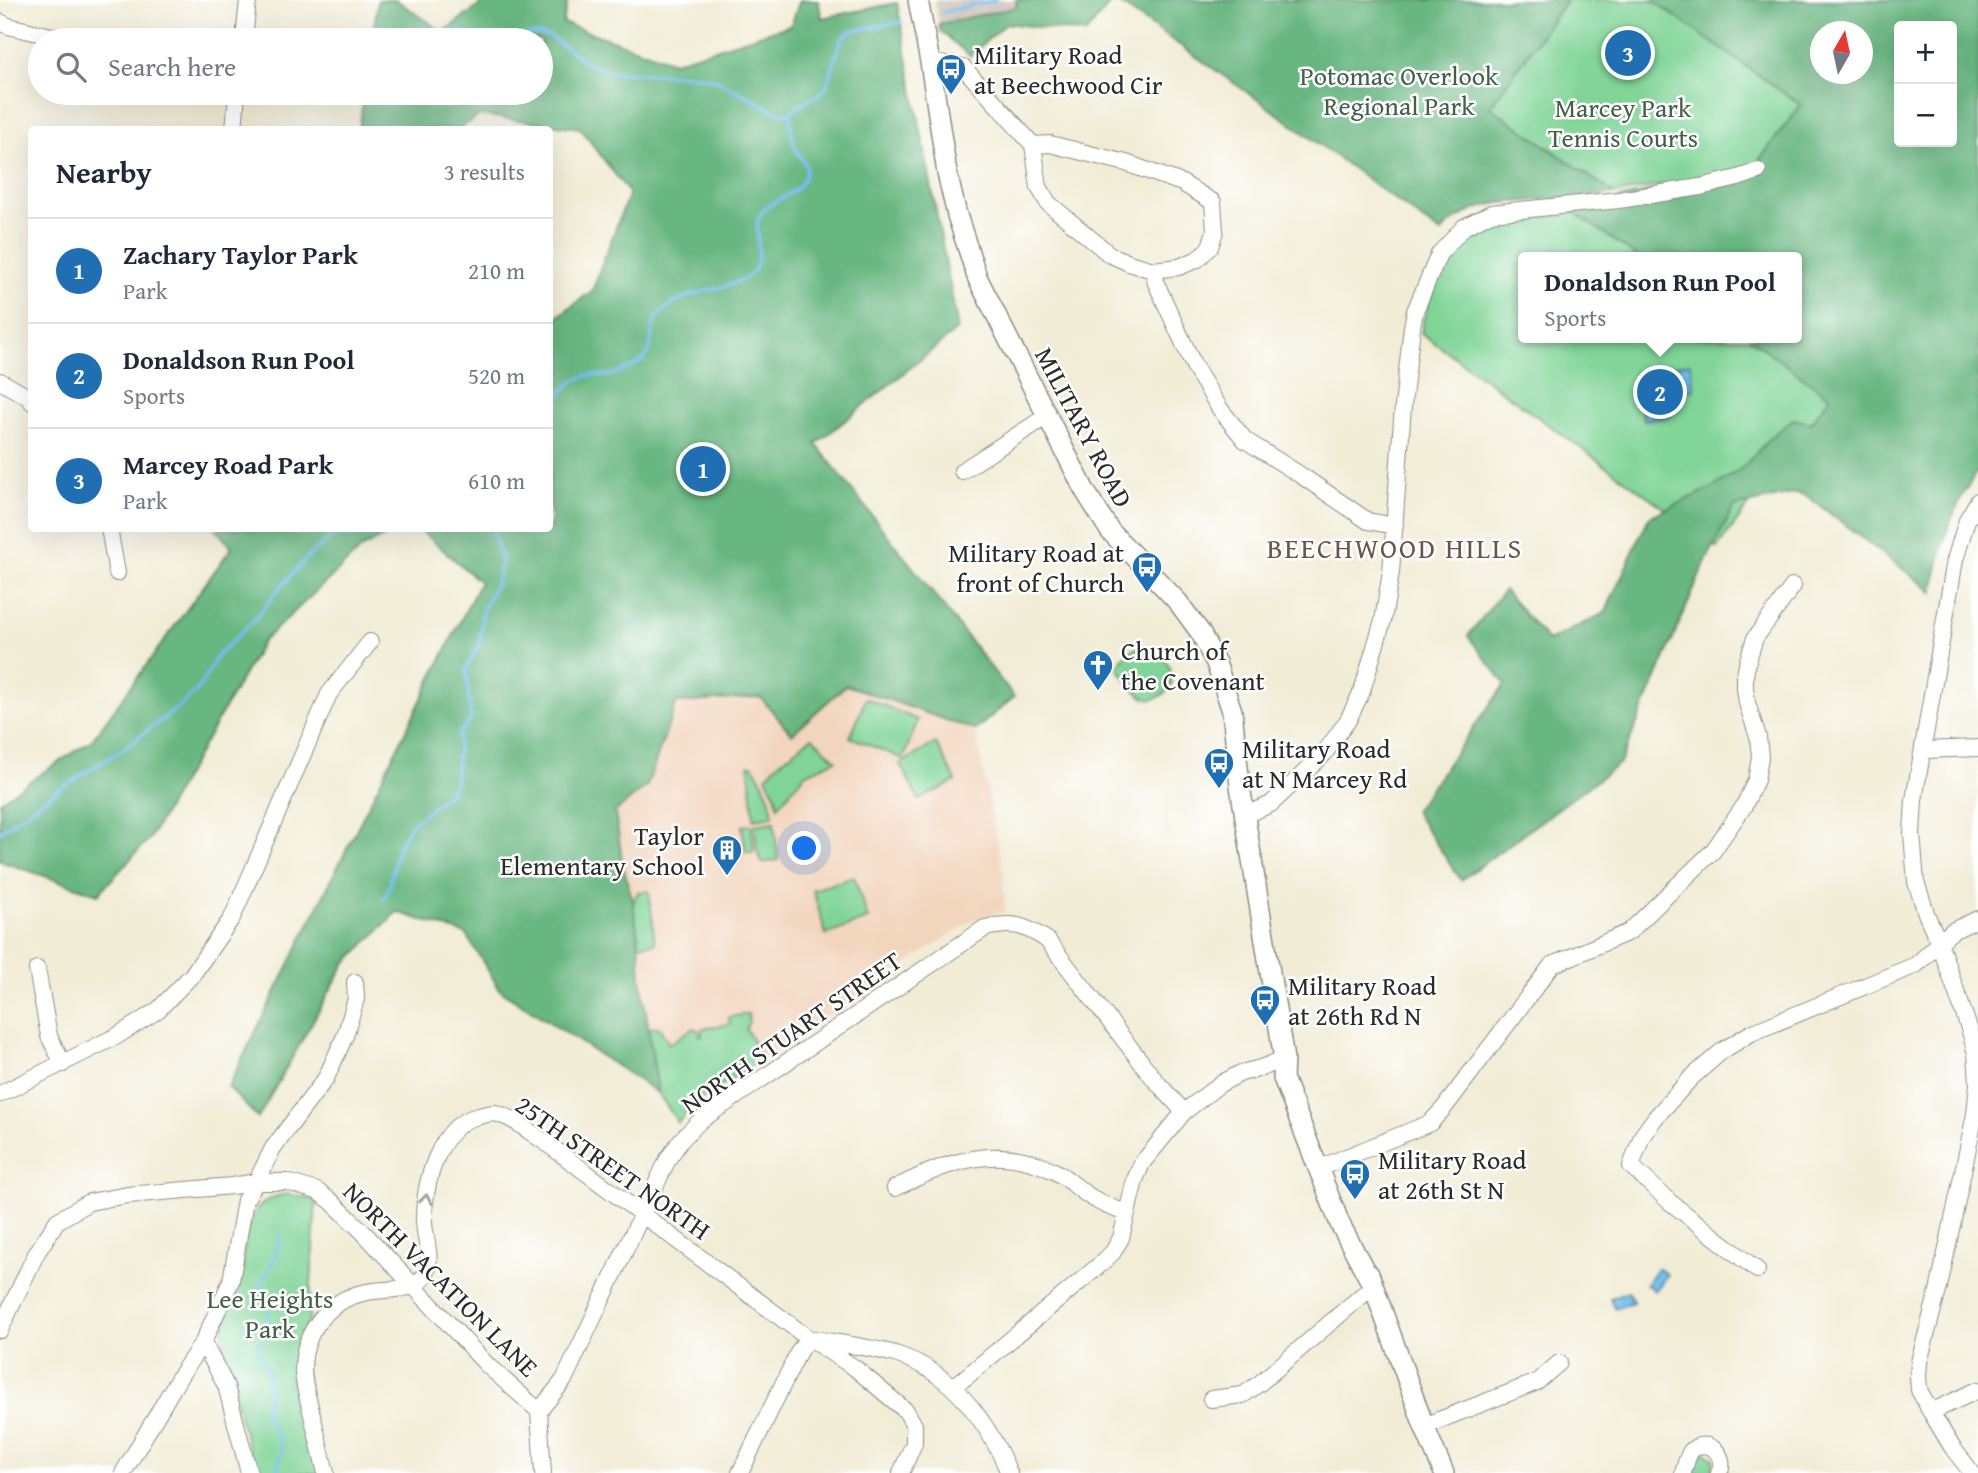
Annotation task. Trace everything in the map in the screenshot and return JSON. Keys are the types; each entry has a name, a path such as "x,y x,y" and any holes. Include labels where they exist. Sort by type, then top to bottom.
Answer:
{"main road":[{"name":"MILITARY ROAD","path":"918,0 947,173 977,277 1086,491 1110,531 1178,602 1200,632 1216,663 1232,711 1245,815 1284,1059 1283,1078 1323,1167 1340,1224 1373,1286 1444,1473"}],"street":[{"path":"245,28 248,0"},
{"path":"0,22 28,31"},
{"path":"930,62 964,68 1033,145 1039,187 1048,203 1109,254 1153,270 1179,267 1198,259 1210,247 1215,231 1213,202 1182,183 1126,163 1050,145 1033,145"},
{"path":"234,126 236,105"},
{"path":"1245,815 1271,804 1323,755 1348,720 1362,691 1383,621 1391,572 1405,380 1415,311 1439,254 1464,226 1491,213 1619,200 1700,187 1758,171"},
{"path":"1153,270 1156,283 1195,368 1220,410 1245,440 1368,521 1395,526"},
{"path":"3,387 28,382"},
{"path":"3,387 28,397"},
{"path":"962,471 1048,416"},
{"path":"1972,1473 1952,1447 1919,1390 1918,1369 1939,1287 1975,1114 1978,1083 1977,1054 1970,1031 1916,881 1912,834 1914,800 1955,559 1967,520 1978,501"},
{"path":"110,532 117,573"},
{"path":"1323,1167 1430,1123 1552,965 1629,932 1713,851 1744,806 1760,769 1758,737 1745,688 1748,660 1755,639 1793,586"},
{"path":"0,1094 117,1037 158,1010 192,975 232,918 329,694 370,642"},
{"path":"1924,750 1978,748"},
{"path":"1757,1270 1670,1202 1631,1166 1642,1136 1691,1078 1722,1052 1751,1033 1916,965 1952,931 1978,919"},
{"name":"NORTH STUART STREET","path":"539,1411 564,1380 642,1216 645,1204 668,1158 681,1140 701,1120 985,928 1014,925 1030,929 1047,940 1155,1080 1184,1112"},
{"path":"37,969 49,1036 63,1065"},
{"path":"123,1473 203,1342 231,1281 245,1199 274,1148 326,1078 345,1036 356,999 355,982"},
{"path":"953,1386 1113,1252 1121,1238 1135,1180 1142,1163 1184,1112 1220,1084 1241,1073 1284,1059"},
{"name":"25TH STREET NORTH","path":"414,1286 424,1277 428,1266 424,1221 430,1172 449,1135 469,1117 493,1113 512,1121 545,1142 808,1338 855,1368 906,1411 914,1425 914,1443 901,1473"},
{"path":"895,1188 945,1165 1000,1156 1030,1161 1058,1173 1094,1200 1126,1213"},
{"name":"NORTH VACATION LANE","path":"0,1330 36,1254 57,1221 89,1202 128,1195 256,1182 287,1182 317,1191 331,1201 488,1366 539,1411"},
{"path":"326,1473 303,1369 310,1335 323,1315 349,1296 414,1286"},
{"path":"1211,1399 1243,1395 1261,1383 1373,1286"},
{"path":"740,1473 799,1351 808,1338"},
{"name":"25TH STREET NORTH","path":"808,1338 898,1355 923,1366 953,1386 979,1416 1000,1450 1009,1473"},
{"path":"203,1342 226,1386 249,1473"},
{"path":"1424,1426 1536,1382 1559,1363"},
{"path":"1931,1412 1978,1390"},
{"path":"539,1411 543,1473"},
{"path":"1683,1473 1691,1452 1703,1445 1720,1454 1723,1462 1719,1473"}],"shaded area":[{"path":"934,0 1016,0 1018,7 939,24"},
{"path":"846,685 975,730 1003,870 1005,911 973,920 692,1105 678,1123 658,1093 633,902 623,866 615,811 647,786 676,703 760,697 792,733"}],"green space":[{"path":"378,0 396,0 437,28 374,28"},
{"path":"487,0 568,0 563,23 674,62 791,25 800,0 818,0 822,18 897,3 958,329 816,444 1014,697 975,730 846,685 792,734 760,697 676,703 647,786 615,812 623,866 633,902 658,1093 500,990 466,934 397,912 345,964 258,1118 228,1087 480,582 422,532 553,532 553,320 592,291 629,193 580,128 480,115 464,126 359,126 362,105 553,105 553,28 448,28"},
{"path":"1016,0 1113,0 1086,33 1006,23 970,56 940,31 939,24 1017,7"},
{"name":"Potomac Overlook Regional Park","path":"1115,0 1566,0 1490,107 1615,194 1499,203 1460,217 1441,233"},
{"name":"Marcey Park Tennis Courts","path":"1567,0 1652,0 1801,105 1753,168 1615,194 1490,107"},
{"path":"1652,0 1978,0 1978,470 1960,500 1948,528 1933,592 1807,496 1796,493 1734,507 1705,563 1620,763 1461,880 1414,811 1505,684 1468,636 1504,590 1548,641 1605,613 1649,517 1714,487 1743,467 1770,438 1793,419 1811,423 1830,397 1756,343 1802,343 1802,252 1631,252 1571,210 1753,168 1801,105"},
{"path":"1565,210 1571,210 1631,252 1518,252 1518,343 1760,343 1830,397 1717,548 1421,333 1436,283 1453,252 1465,238 1479,227 1501,218 1565,216"},
{"path":"218,532 392,532 362,548 263,641 150,838 98,894 0,861 0,801 92,740 232,547"},
{"path":"1145,646 1160,654 1172,676 1168,690 1153,699 1141,696 1118,669 1121,660 1128,653"},
{"path":"866,698 918,720 903,759 850,737"},
{"path":"812,737 836,760 805,774 778,806 766,777 775,766"},
{"path":"936,743 956,781 919,800 900,764"},
{"path":"749,765 753,765 763,783 773,816 754,819"},
{"path":"774,822 778,860 762,863 758,856 754,825"},
{"path":"751,825 754,850 746,852 742,826"},
{"path":"854,877 868,919 826,935 813,890"},
{"path":"649,891 655,943 639,945 633,902 638,892"},
{"path":"748,1014 746,1029 763,1058 692,1105 678,1123 658,1093 648,1028 659,1027 669,1044 693,1028 699,1030 702,1036 704,1028 730,1024 729,1017"},
{"name":"Lee Heights Park","path":"288,1194 316,1200 309,1319 301,1338 320,1473 255,1473 229,1372 223,1331 242,1272 248,1225 257,1209 266,1201"},
{"path":"1704,1452 1714,1457 1713,1470 1709,1473 1690,1473 1695,1457"}],"water":[{"path":"1690,363 1694,389 1667,395 1671,416 1644,420 1635,373"},
{"path":"1658,1268 1667,1275 1655,1291 1646,1284"},
{"path":"1628,1291 1633,1302 1615,1309 1610,1298"}],"waterway":[{"path":"943,12 995,0"},
{"path":"1063,0 1072,0"},
{"path":"553,39 592,66 612,72 690,75 714,79 781,114 791,112 826,88 842,38 851,31 901,22"},
{"path":"553,408 560,395 575,380 589,375 605,376 642,361 649,350 653,325 667,308 687,297 735,283 751,274 758,259 758,218 768,207 796,189 805,177 806,166 793,141 791,113"},
{"path":"0,831 59,789 123,749 180,706 200,687 217,656 254,620 308,557 332,537 350,532"},
{"path":"383,900 389,889 397,849 410,825 449,793 455,782 459,733 471,719 466,670 479,644 483,609 496,584 502,562 493,532"},
{"path":"279,1473 281,1445 265,1418 268,1372 258,1348 268,1313 259,1287 275,1259 280,1234"}],"place":[{"name":"Marcey Road Park","path":"1628,53"},
{"name":"Military Road at Beechwood Cir","path":"951,96"},
{"name":"Donaldson Run Pool","path":"1660,392"},
{"name":"Zachary Taylor Park","path":"703,469"},
{"name":"Military Road at front of Church","path":"1147,594"},
{"name":"Church of the Covenant","path":"1098,692"},
{"name":"Military Road at N Marcey Rd","path":"1219,790"},
{"name":"Taylor Elementary School","path":"727,877"},
{"name":"Military Road at 26th Rd N","path":"1265,1027"},
{"name":"Military Road at 26th St N","path":"1355,1201"}],"district":[{"name":"BEECHWOOD HILLS","path":"1395,547"}]}
